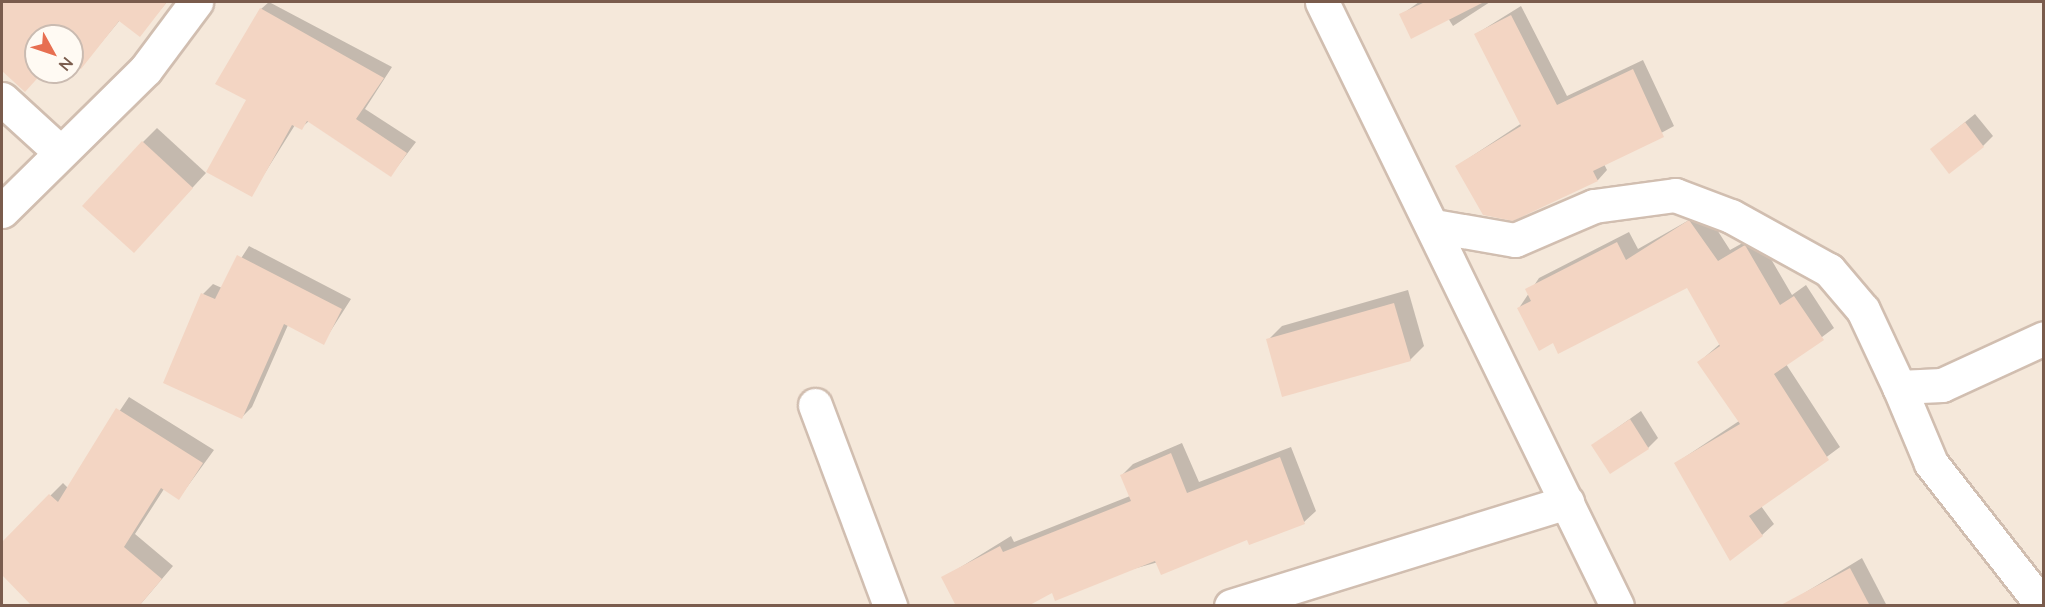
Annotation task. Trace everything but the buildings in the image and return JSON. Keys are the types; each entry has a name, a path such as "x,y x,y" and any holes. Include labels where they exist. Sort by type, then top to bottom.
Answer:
{"street":[{"path":"2,211 59,151 146,69 196,2"},
{"path":"1322,2 1434,226 1617,606"},
{"path":"2,99 59,151"},
{"path":"1434,226 1515,240 1594,206 1675,195 1731,216 1829,270 1863,310 1931,463 2043,606"},
{"path":"1899,387 1942,385 2043,338"},
{"path":"815,405 890,606"},
{"path":"1244,604 1567,502"}],"shaded area":[{"path":"2,2 2043,2 2043,605 2,605"}]}
